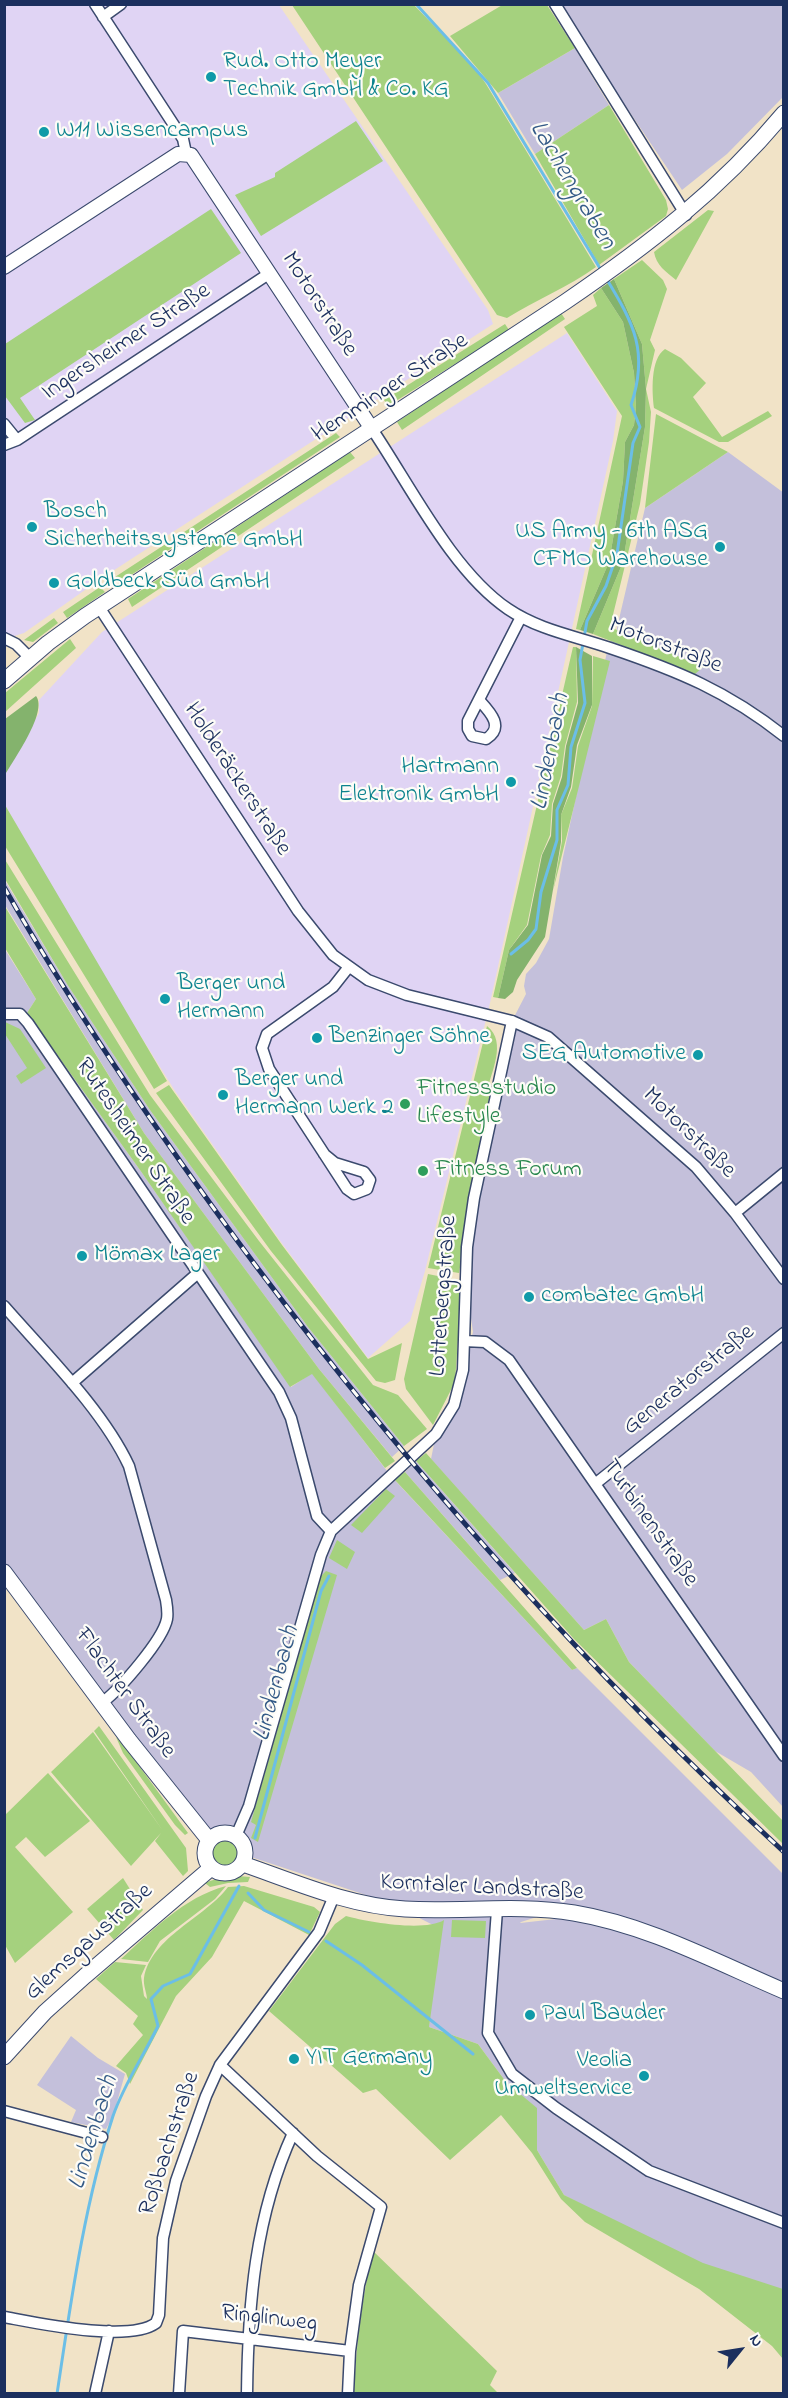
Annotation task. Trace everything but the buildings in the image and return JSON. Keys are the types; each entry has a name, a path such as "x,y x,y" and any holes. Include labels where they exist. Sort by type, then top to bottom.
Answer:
{"main road":[{"name":"Hemminger Straße","path":"4,681 30,658 99,607 612,269 686,215 730,174 783,113"},
{"name":"Flachter Straße","path":"4,1572 103,1701 129,1740 209,1840"},
{"path":"222,1833 236,1836 245,1848 243,1864 228,1874 218,1873 211,1868 205,1857 209,1840 222,1833"},
{"name":"Korntaler Landstraße","path":"243,1864 366,1905 404,1909 551,1911 607,1920 641,1931 783,1991"},
{"name":"Glemsgaustraße","path":"4,2057 64,1995 211,1868"}],"street":[{"name":"Motorstraße","path":"95,4 183,139 186,153 198,162 459,561 486,591 520,617 708,685 738,702 783,736"},
{"path":"103,17 121,4"},
{"path":"555,4 686,215"},
{"path":"4,267 178,154 186,153"},
{"name":"Ingersheimer Straße","path":"4,445 17,440 270,273"},
{"path":"4,424 17,440"},
{"name":"Holderäckerstraße","path":"99,607 319,940 348,968 388,989 512,1021"},
{"path":"479,700 520,617"},
{"path":"4,638 16,644 30,658"},
{"path":"324,1154 269,1069 262,1048 266,1036 274,1026 333,987 348,968"},
{"name":"Rutesheimer Straße","path":"4,1014 20,1014 28,1023 279,1392 291,1418 317,1516 331,1531"},
{"name":"Motorstraße","path":"512,1021 548,1036 696,1167 735,1213 783,1279"},
{"name":"Lotterbergstraße","path":"236,1836 249,1806 321,1555 331,1531 436,1434 454,1405 461,1384 467,1247 479,1177 512,1021"},
{"path":"735,1213 783,1173"},
{"path":"72,1383 198,1273"},
{"path":"4,1306 72,1383 121,1450 129,1466 167,1607 167,1620 162,1633 127,1679 103,1701"},
{"name":"Generatorstraße","path":"595,1484 783,1333"},
{"name":"Turbinenstraße","path":"464,1341 485,1342 501,1352 783,1756"},
{"name":"Roßbachstraße","path":"4,2317 54,2327 110,2331 145,2329 156,2323 159,2315 163,2238 176,2181 220,2065 319,1932 334,1896"},
{"path":"497,1910 488,2033 512,2074 556,2108 649,2170 783,2223"},
{"path":"220,2065 293,2133 381,2207 359,2285 350,2351 348,2394"},
{"path":"4,2111 102,2137"},
{"path":"247,2394 247,2339 255,2259 264,2212 278,2165 293,2133"},
{"path":"95,2394 110,2331"},
{"name":"Ringlinweg","path":"179,2394 183,2331 350,2351"}],"shaded area":[{"path":"5,5 279,5 488,310 493,324 102,578 24,633 5,639"},
{"path":"561,5 783,5 783,97 727,154 682,190 584,44"},
{"path":"575,48 609,105 535,154 498,93"},
{"path":"567,333 617,411 613,441 490,1003 425,1271 410,1321 368,1358 281,1242 175,1091 87,950 5,805 4,775 39,713 39,700 102,632"},
{"path":"728,452 784,493 783,1807 751,1772 715,1751 629,1662 606,1619 584,1630 431,1459 436,1434 445,1422 473,1332 465,1277 467,1247 512,1021 526,994 524,986 526,974 536,963 549,939 563,857 608,647 616,632 645,508"},
{"path":"4,879 67,984 150,1110 308,1327 404,1446 392,1457 319,1369 144,1133 5,905"},
{"path":"4,948 36,999 27,1013 291,1387 312,1373 390,1475 572,1670 577,1668 783,1874 783,2309 564,2195 537,2150 536,2108 506,2082 478,2044 429,2027 435,1926 390,1903 251,1857 246,1843 237,1832 221,1828 206,1832 5,1572","holes":["565,1908 574,1917 520,1923"]},
{"path":"416,1461 515,1573 500,1580 405,1472"},
{"path":"71,2036 98,2058 125,2074 113,2116 106,2129 71,2122 76,2110 37,2085"}],"green space":[{"path":"504,4 547,5 575,48 498,93 450,36"},
{"path":"292,5 414,5 475,68 596,267 507,318 497,315"},
{"path":"609,105 666,200 668,209 666,216 599,265 535,154"},
{"path":"356,121 383,161 261,236 235,195 275,177 275,173"},
{"path":"211,209 241,253 20,398 35,420 25,423 5,396 5,344"},
{"path":"708,210 714,211 676,280 659,264 654,252"},
{"path":"642,260 663,280 667,289 650,340 655,350 646,389 642,344 614,279"},
{"path":"614,279 642,344 646,389 645,427 623,562 593,634 580,630 609,562 623,481 625,442 634,425 636,407 634,373 623,322 601,288"},
{"path":"601,288 623,322 634,373 636,407 634,425 625,442 623,481 609,562 580,630 576,629 622,416 564,327 597,306 593,295"},
{"path":"561,313 565,319 402,430 397,422"},
{"path":"505,324 509,330 388,406 384,400"},
{"path":"665,349 681,358 706,383 693,397 722,437 768,411 772,416 728,442 719,442 654,408 654,368 660,354"},
{"path":"646,389 651,412 640,504 610,627 703,667 695,674 593,634 623,562 645,427"},
{"path":"656,414 728,452 645,508"},
{"path":"336,433 340,437 119,583 115,577"},
{"path":"350,452 355,458 132,607 128,599"},
{"path":"100,587 105,592 67,618 63,612"},
{"path":"54,618 58,623 33,642 24,640"},
{"path":"70,639 76,648 5,712 5,693"},
{"path":"573,647 576,647 577,702 565,746 561,776 552,804 550,835 541,856 527,925 509,950 498,998 493,997"},
{"path":"576,647 592,656 592,705 577,745 571,787 561,815 561,842 545,937 517,980 513,992 505,999 498,998 509,950 528,925 542,855 551,836 553,804 562,777 566,746 578,703"},
{"path":"593,656 610,661 553,891 562,841 561,815 572,788 578,746 592,706"},
{"path":"36,696 38,703 34,724 5,775 5,719"},
{"path":"5,805 167,1081 154,1089 5,846"},
{"path":"4,858 150,1095 259,1241 373,1385 398,1395 427,1429 404,1446 308,1327 150,1110 67,984 5,879"},
{"path":"4,905 144,1133 319,1369 395,1461 385,1468 312,1374 290,1387 140,1170 27,1013 36,999 5,948"},
{"path":"5,1022 20,1029 46,1068 21,1084 16,1076 27,1068 5,1034"},
{"path":"487,1026 496,1041 496,1058 487,1092 490,1093 459,1273 428,1268"},
{"path":"169,1085 282,1245 368,1359 402,1343 395,1380 385,1383 376,1381 271,1251 156,1093"},
{"path":"428,1274 462,1281 455,1382 433,1425 406,1389 404,1379"},
{"path":"426,1453 584,1630 606,1619 629,1662 783,1821 783,1844 574,1639 416,1461"},
{"path":"405,1472 577,1668 572,1670 394,1479"},
{"path":"386,1489 395,1496 362,1533 351,1525"},
{"path":"337,1540 355,1552 347,1569 329,1558"},
{"path":"326,1571 337,1575 258,1842 251,1838 256,1825 251,1822 321,1576"},
{"path":"99,1726 186,1848 188,1871 183,1876 155,1841 161,1833 131,1866 51,1772 93,1732 163,1831 94,1731"},
{"path":"116,1737 188,1833 185,1835 175,1825 123,1753"},
{"path":"48,1773 90,1821 45,1857 26,1837 15,1847 73,1912 15,1963 5,1945 5,1815"},
{"path":"225,1841 234,1845 238,1854 234,1863 225,1867 216,1863 212,1854 216,1845"},
{"path":"238,1876 250,1877 248,1882 210,1887 205,1883 213,1880"},
{"path":"123,1878 143,1910 114,1940 87,1909"},
{"path":"226,1886 215,1899 160,1941 148,1962 121,1959 169,1916 196,1898"},
{"path":"244,1886 314,1907 320,1912 309,1935 244,1901 212,1957 176,1996 130,2084 126,2073 116,2066 143,2035 133,2024 138,2016 96,1979 115,1962 146,1965 141,1976 144,1996 147,1999 144,1978 157,1951 228,1887"},
{"path":"346,1916 410,1926 435,1924 444,1920 429,2027 478,2044 506,2082 537,2108 537,2150 564,2195 703,2263 783,2289 783,2359 772,2346 699,2289 585,2222 561,2199 532,2153 501,2115 450,2160 376,2089 363,2093 269,2011 335,1924"},
{"path":"452,1920 486,1921 485,1938 451,1937"},
{"path":"373,2251 497,2371 490,2385 498,2393 354,2394 360,2322"}],"waterway":[{"name":"Lachengraben","path":"416,4 488,83 601,270"},
{"name":"Lindenbach","path":"511,954 528,940 536,929 541,892 557,840 557,810 568,785 571,747 585,703 580,660 587,621 606,586 617,554 633,443 640,427 631,405 639,369 636,339 631,324 606,278"},
{"name":"Lindenbach","path":"255,1838 321,1591 329,1576"},
{"name":"Lindenbach","path":"57,2394 79,2254 103,2150 113,2116 123,2093 158,2026 151,1999 163,1986 190,1974 239,1886"},
{"path":"248,1893 264,1910 309,1932"},
{"path":"326,1941 362,1965 473,2054"}],"railway":[{"path":"4,887 62,984 155,1125 313,1341 439,1494 572,1642 641,1714 784,1852"}],"place":[{"name":"Rud. Otto Meyer Technik GmbH & Co. KG","path":"211,77"},
{"name":"W11 Wissencampus","path":"44,132"},
{"name":"Bosch Sicherheitssysteme GmbH","path":"32,527"},
{"name":"US Army - 6th ASG CFMO Warehouse","path":"720,547"},
{"name":"Goldbeck Süd GmbH","path":"54,583"},
{"name":"Hartmann Elektronik GmbH","path":"511,782"},
{"name":"Berger und Hermann","path":"165,999"},
{"name":"Benzinger Söhne","path":"317,1038"},
{"name":"SEG Automotive","path":"698,1055"},
{"name":"Berger und Hermann Werk 2","path":"223,1095"},
{"name":"Fitnessstudio Lifestyle","path":"405,1104"},
{"name":"Fitness Forum","path":"423,1171"},
{"name":"Mömax Lager","path":"82,1256"},
{"name":"combatec GmbH","path":"529,1297"},
{"name":"Paul Bauder","path":"530,2015"},
{"name":"YIT Germany","path":"294,2059"},
{"name":"Veolia Umweltservice","path":"644,2076"}]}
